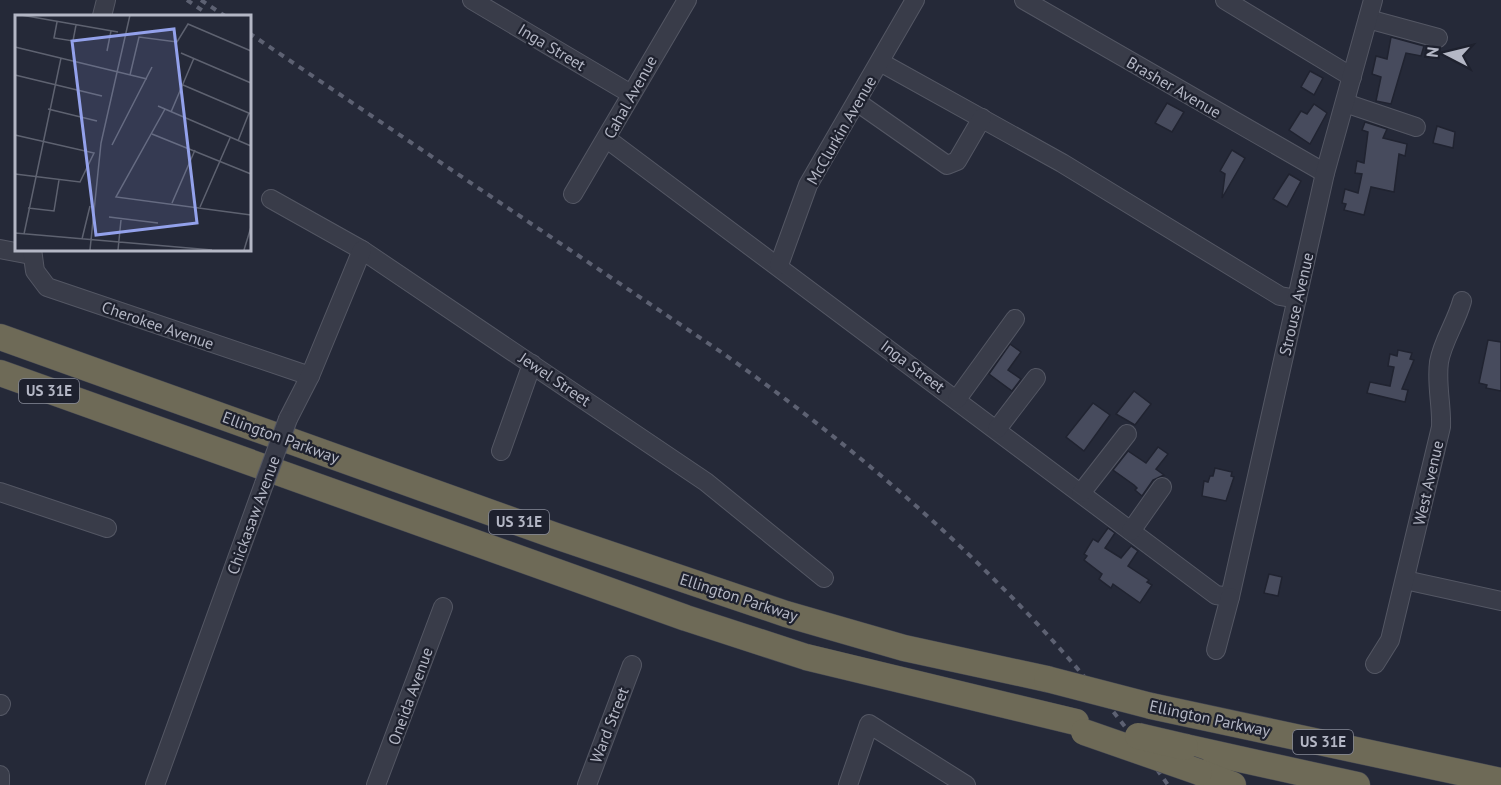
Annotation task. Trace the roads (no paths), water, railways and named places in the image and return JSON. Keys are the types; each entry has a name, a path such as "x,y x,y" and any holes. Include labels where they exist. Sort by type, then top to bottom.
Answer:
{"highway":[{"name":"Ellington Parkway","path":"0,337 463,501 555,536 786,614 904,648 1047,679 1151,706 1498,780"},
{"name":"US 31E","path":"0,373 299,482 697,622 806,657 1080,727"},
{"name":"Ellington Parkway","path":"1080,727 1185,747 1357,785"},
{"path":"1080,727 1233,785"}],"street":[{"path":"102,15 106,0"},
{"name":"Inga Street","path":"472,0 631,94"},
{"name":"Cahal Avenue","path":"573,194 687,0"},
{"name":"McClurkin Avenue","path":"778,265 808,185 915,0"},
{"name":"Brasher Avenue","path":"1023,0 1325,173"},
{"path":"1225,0 1352,77"},
{"name":"Strouse Avenue","path":"1216,650 1223,596 1297,298 1325,173 1373,0"},
{"path":"1368,19 1438,38"},
{"path":"880,62 1072,169 1280,296 1297,298"},
{"path":"857,102 947,165 957,161 982,118"},
{"path":"1345,103 1416,127"},
{"name":"Inga Street","path":"607,139 1131,531 1223,596"},
{"name":"Jewel Street","path":"271,199 362,250 706,482 824,578"},
{"path":"0,249 31,252"},
{"name":"Chickasaw Avenue","path":"155,785 288,419 310,376 362,250"},
{"name":"Cherokee Avenue","path":"31,252 35,271 47,287 310,376"},
{"name":"West Avenue","path":"1375,664 1390,640 1406,580 1441,427 1442,409 1437,387 1440,361 1461,301"},
{"path":"957,399 1015,319"},
{"path":"501,451 532,364"},
{"path":"997,429 1036,378"},
{"path":"1081,493 1127,434"},
{"path":"1131,531 1162,488"},
{"path":"0,492 107,528"},
{"path":"1406,580 1501,601"},
{"name":"Oneida Avenue","path":"376,785 443,607"},
{"name":"Ward Street","path":"586,785 632,665"},
{"path":"848,785 869,724 966,785"},
{"path":"0,775 2,776 0,783"}],"railway":[{"path":"187,0 206,13"},
{"path":"201,0 224,15"},
{"path":"250,34 724,354 848,448 964,550 1020,605 1122,722 1168,785"}]}
